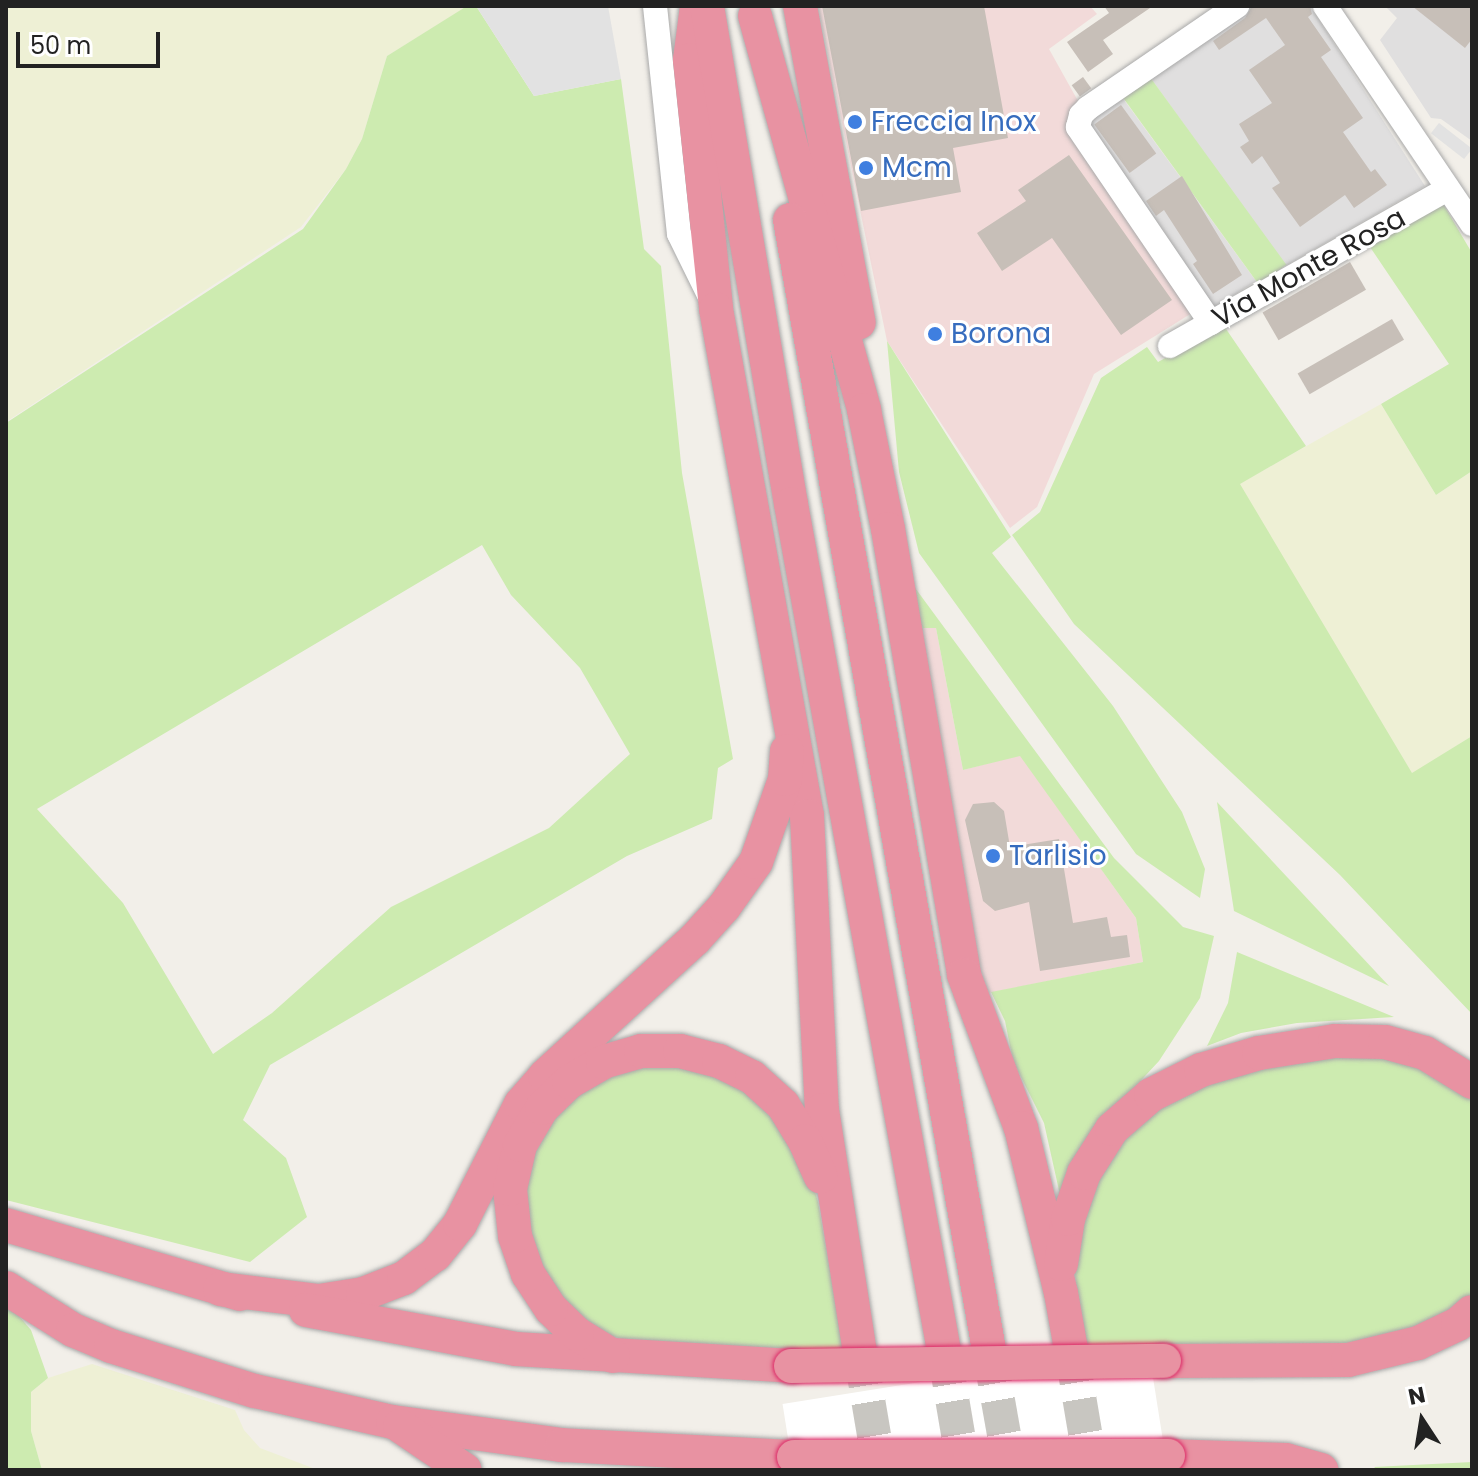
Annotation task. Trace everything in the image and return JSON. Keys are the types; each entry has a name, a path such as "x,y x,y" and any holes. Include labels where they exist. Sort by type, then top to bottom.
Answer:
{"highway":[{"path":"697,6 690,60 716,309 807,816 822,1110 860,1352"},
{"path":"707,6 791,504 944,1351"},
{"path":"800,6 866,362 864,410"},
{"path":"754,11 864,410 888,529 964,975 1021,1128 1061,1293 1071,1349"},
{"path":"754,11 989,1350"},
{"path":"220,1289 319,1301 363,1294 404,1278 435,1255 460,1224 521,1104 545,1076 695,939 724,907 756,862 785,779 790,719"},
{"path":"1061,1293 1061,1250 1084,1173 1112,1129 1151,1095 1201,1070 1259,1053 1335,1041 1385,1042 1425,1053 1472,1082"},
{"path":"616,1358 577,1334 551,1309 528,1274 515,1236 510,1189 520,1145 542,1108 569,1082 603,1062 641,1051 680,1051 719,1061 752,1077 783,1105 805,1141 820,1175 845,1270"},
{"path":"6,1225 220,1289 332,1317 516,1349 616,1358 791,1366 1348,1360 1418,1343 1458,1324 1472,1312"},
{"path":"6,1288 73,1330 111,1346 255,1391 393,1422 562,1445 778,1457 1168,1456 1286,1460 1322,1470"},
{"path":"393,1422 465,1470"},
{"path":"712,1470 778,1457"}],"street":[{"path":"655,6 679,234 716,309"},
{"path":"1211,323 1078,127 1081,115 1088,108 1237,6"},
{"path":"1325,6 1472,224"},
{"name":"Via Monte Rosa","path":"1170,346 1448,189"}],"shaded area":[{"path":"476,6 608,6 621,79 534,96"},
{"path":"818,6 1090,6 1097,14 1049,49 1078,101 1071,139 1192,313 1094,374 1037,507 1010,528 887,341"},
{"path":"1246,6 1310,6 1425,186 1285,266 1150,77"},
{"path":"1385,6 1472,6 1472,141 1441,119 1431,118 1380,40 1397,18"},
{"path":"1122,97 1256,281 1212,309 1086,127 1089,118"},
{"path":"1439,123 1472,149 1464,159 1431,133"},
{"path":"920,628 936,628 963,770 1020,755 1136,918 1143,962 984,994"}],"green space":[{"path":"6,6 468,6 387,56 362,139 346,169 301,227 6,422"},
{"path":"467,6 476,6 534,96 621,79 644,249 661,266 682,473 733,759 718,768 712,819 627,856 270,1065 243,1120 286,1158 307,1217 250,1262 6,1200 6,423 303,229 346,169 362,139 387,56","holes":["482,545 511,595 580,668 630,754 549,828 391,907 272,1013 213,1054 123,903 37,809"]},
{"path":"1150,77 1286,265 1259,285 1122,97"},
{"path":"1442,202 1472,253 1472,471 1436,495 1381,404 1449,364 1368,244"},
{"path":"1224,326 1306,446 1240,484 1412,773 1472,736 1472,1014 1340,875 1074,624 1012,535 1040,512 1101,378 1147,347 1158,362"},
{"path":"887,341 1011,537 992,553 1113,706 1182,812 1205,869 1200,898 1136,854 919,553 899,472"},
{"path":"1381,404 1436,495 1472,471 1472,736 1412,774 1239,484"},
{"path":"910,581 1114,858 1183,927 1214,936 1200,998 1159,1061 1118,1105 1062,1204 1044,1123 1013,1061 1005,1021 991,992 1143,962 1136,918 1020,756 963,770 936,628 920,628"},
{"path":"1217,802 1389,986 1234,911"},
{"path":"1237,952 1394,1017 1297,1023 1241,1033 1207,1046 1228,1003"},
{"path":"1384,1049 1472,1094 1472,1294 1437,1320 1394,1336 1333,1346 1083,1349 1073,1255 1083,1210 1123,1134 1158,1105 1261,1064"},
{"path":"696,1063 765,1097 806,1161 818,1202 844,1352 645,1346 602,1333 582,1321 539,1275 526,1243 524,1178 549,1118 611,1070"},
{"path":"7,1302 31,1330 48,1378 31,1392 31,1431 42,1470 6,1470"},
{"path":"92,1364 235,1410 244,1430 260,1448 318,1470 42,1470 31,1431 31,1392 48,1378"},
{"path":"1472,1462 1472,1470 1378,1470 1374,1467"}],"pier":[{"path":"1148,1346 1167,1467 1151,1470 793,1470 783,1404"}],"building":[{"path":"822,6 984,6 1008,138 953,148 961,192 861,211"},
{"path":"1104,6 1153,6 1103,40 1113,54 1088,72 1067,42 1109,13"},
{"path":"1252,6 1310,6 1312,14 1308,17 1331,50 1321,57 1363,118 1343,132 1371,172 1375,169 1387,185 1354,208 1345,195 1300,227 1272,188 1280,183 1262,156 1252,164 1240,147 1249,141 1239,124 1272,103 1249,70 1285,45 1266,18 1219,50 1213,41 1245,18"},
{"path":"1412,6 1472,6 1472,39 1465,48"},
{"path":"1083,77 1091,88 1080,97 1072,85"},
{"path":"1121,105 1156,154 1130,173 1094,124"},
{"path":"1069,155 1172,300 1121,335 1052,238 1002,271 977,233 1026,201 1018,190"},
{"path":"1182,176 1242,275 1213,294 1193,264 1197,261 1164,210 1156,216 1146,201"},
{"path":"1350,262 1366,290 1279,340 1263,312"},
{"path":"1392,319 1404,340 1310,394 1298,374"},
{"path":"994,802 1004,811 1010,847 1059,839 1073,923 1107,917 1111,937 1127,935 1130,957 1040,971 1029,902 995,911 983,901 965,820 973,804"}],"tunnel":[{"path":"1071,1349 1091,1467"},
{"path":"989,1350 1010,1468"},
{"path":"944,1351 964,1469"},
{"path":"860,1352 880,1470"}],"place":[{"name":"Freccia Inox","path":"855,122"},
{"name":"Mcm","path":"866,168"},
{"name":"Borona","path":"935,334"},
{"name":"Tarlisio","path":"993,856"}]}
